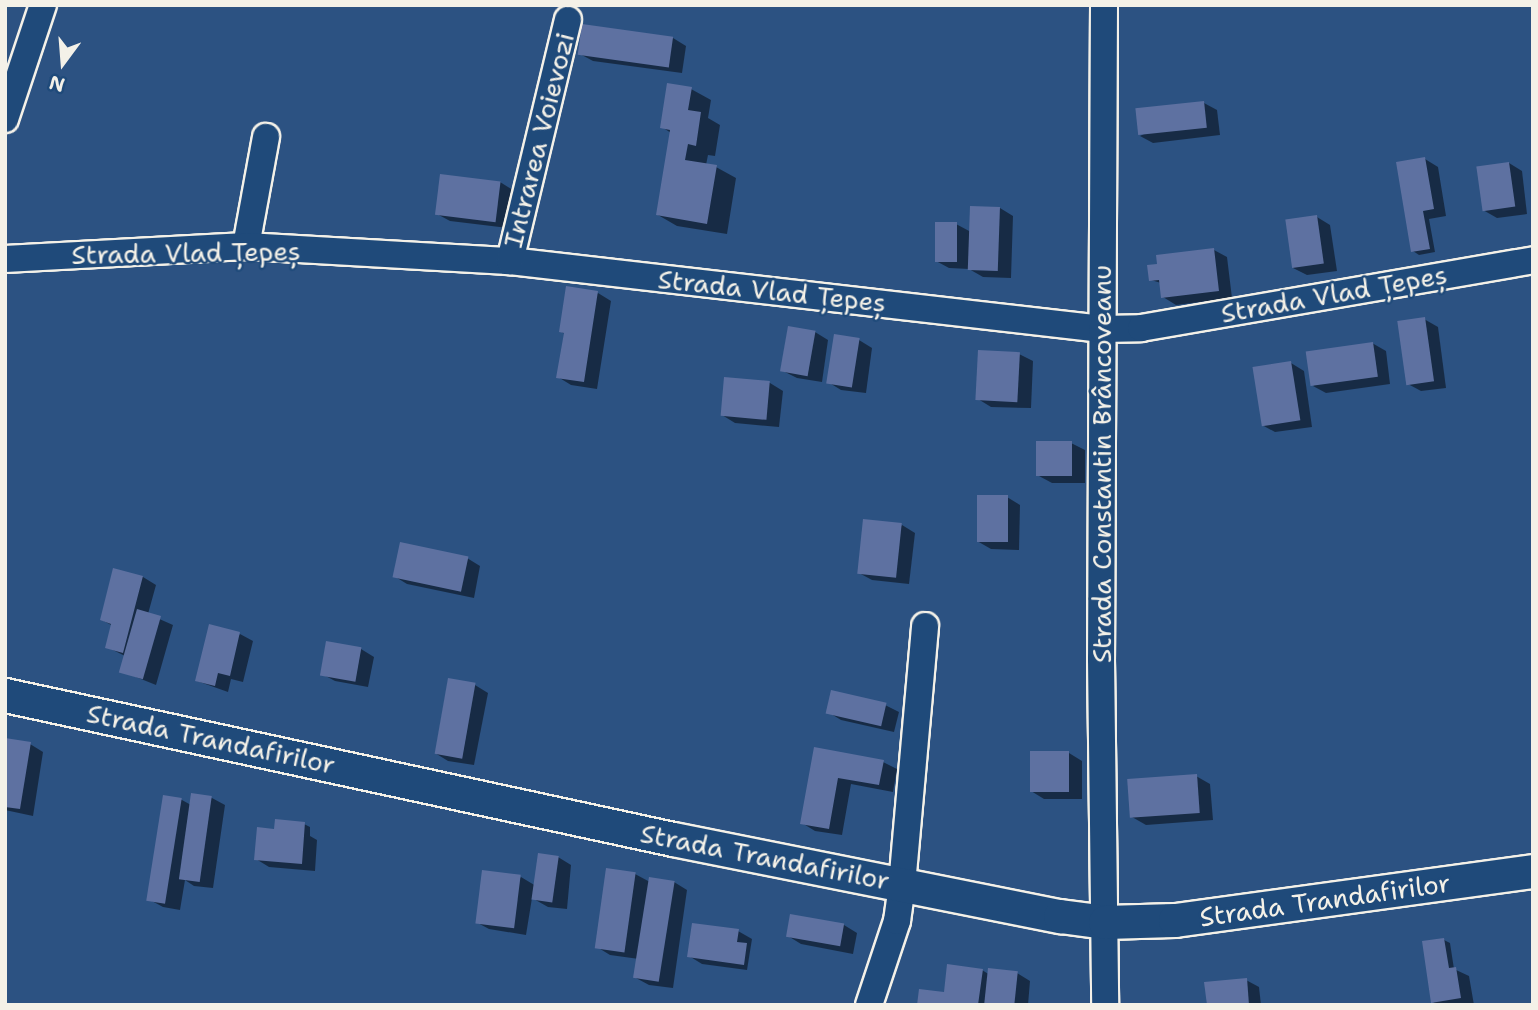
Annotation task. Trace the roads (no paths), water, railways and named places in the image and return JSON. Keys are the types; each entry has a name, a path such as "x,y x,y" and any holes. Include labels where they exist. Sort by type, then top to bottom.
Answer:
{"main road":[{"name":"Strada Trandafirilor","path":"5,695 673,839 1105,922 1175,920 1533,871"}],"street":[{"path":"5,119 43,5"},
{"name":"Strada Constantin Brâncoveanu","path":"1104,5 1101,659 1105,1005"},
{"name":"Intrarea Voievozi","path":"510,261 568,20"},
{"path":"246,246 266,137"},
{"name":"Strada Vlad Țepeș","path":"5,259 246,246 510,261 1102,329 1141,328 1533,260"},
{"path":"869,1005 897,921 925,626"}]}
